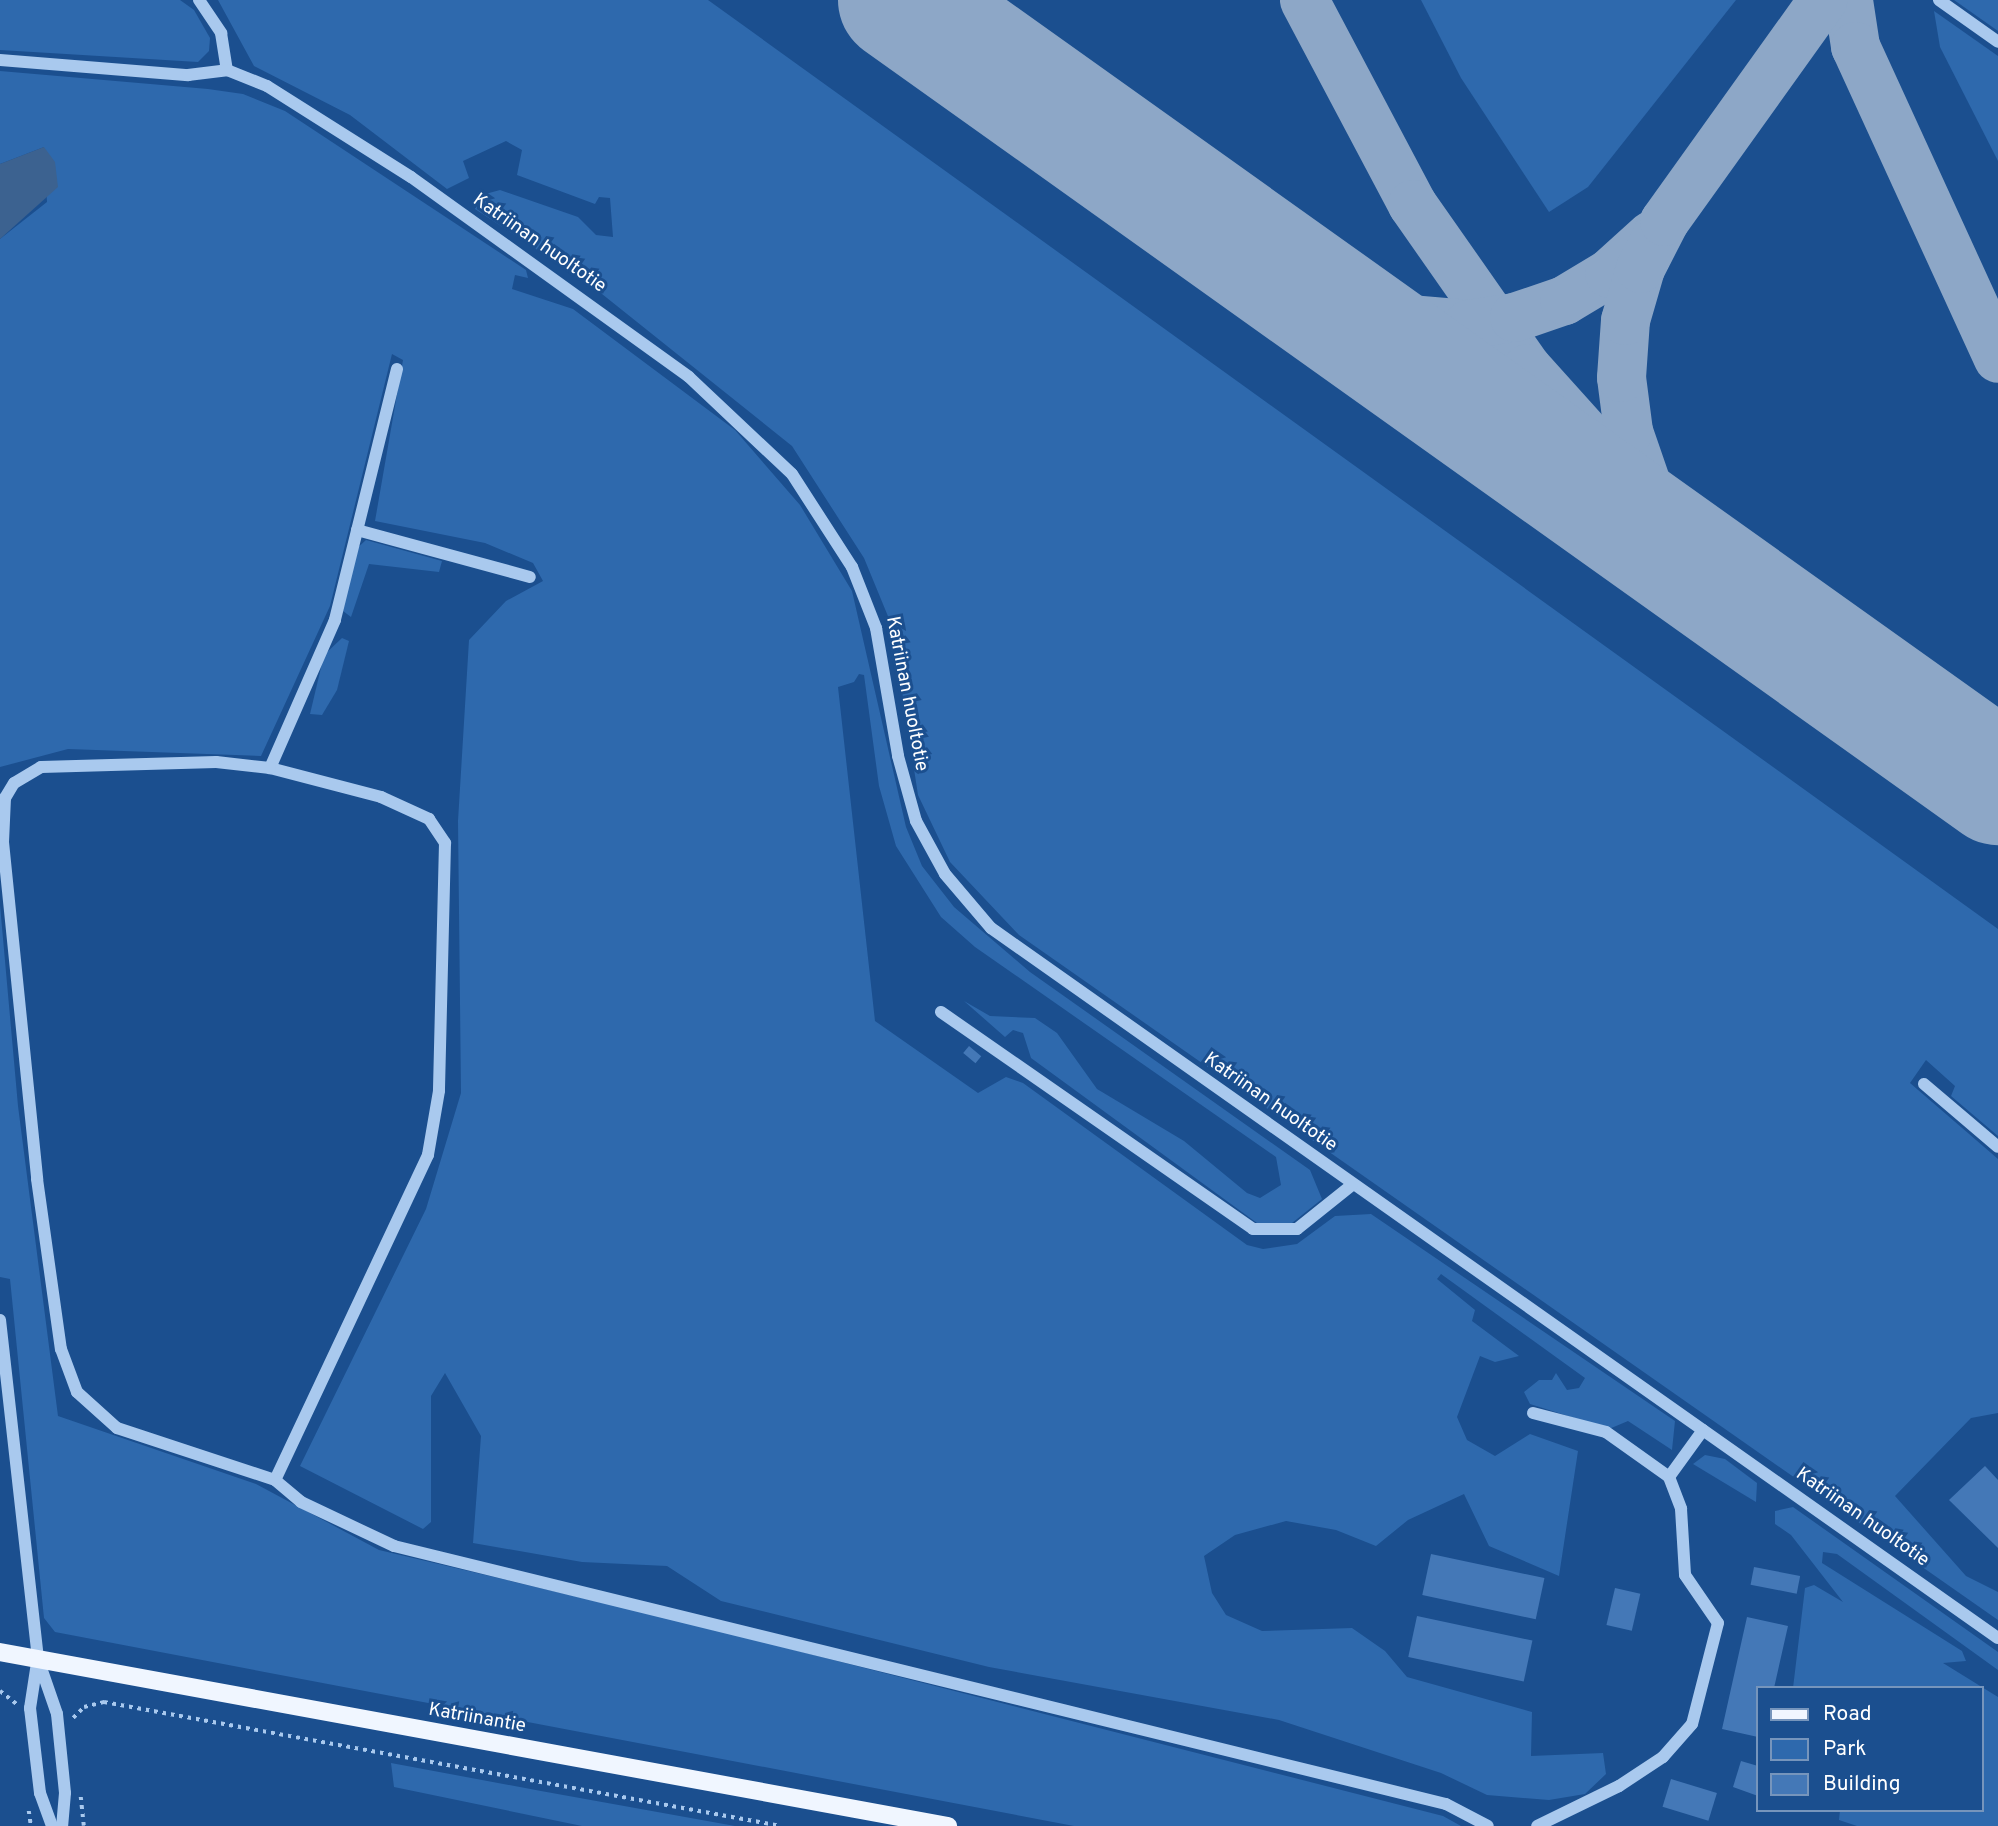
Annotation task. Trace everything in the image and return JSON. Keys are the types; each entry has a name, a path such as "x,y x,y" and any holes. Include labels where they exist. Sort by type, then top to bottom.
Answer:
{"main road":[{"name":"Katriinantie","path":"0,1652 947,1826"}],"street":[{"path":"0,60 188,75 227,70 221,33 200,0"},
{"path":"1939,0 1998,42"},
{"name":"Katriinan huoltotie","path":"227,70 303,106 411,177 689,377 771,450 829,527 864,592 883,660 905,789 931,853 959,894 1018,950 1998,1638"},
{"path":"270,768 335,620 397,369"},
{"path":"357,530 530,577"},
{"path":"275,1480 428,1155 439,1091 445,843 429,818 381,797 270,768 216,762 41,767 14,783 5,798 3,842 37,1179 61,1349 77,1392 117,1428 275,1480 301,1502 394,1546 1446,1804 1488,1826"},
{"path":"941,1012 1253,1230 1297,1229 1352,1185"},
{"path":"1924,1083 1998,1147"},
{"path":"0,1320 38,1659 57,1714 65,1793 62,1826"},
{"path":"1533,1413 1606,1432 1669,1477 1681,1509 1685,1575 1718,1623 1692,1724 1662,1757 1619,1786 1538,1826"},
{"path":"1669,1477 1681,1456 1703,1430"},
{"path":"38,1659 30,1707 40,1793 51,1826"}],"path":[{"path":"0,1691 12,1703 30,1707"},
{"path":"57,1714 76,1718 84,1707 104,1702 781,1826"}],"green space":[{"path":"0,0 180,0 194,10 210,38 209,51 198,62 0,50"},
{"path":"218,0 708,0 1998,929 1998,1136 1951,1096 1955,1086 1926,1060 1910,1083 1998,1159 1998,1413 1971,1418 1895,1496 1966,1576 1998,1592 1998,1620 1019,935 950,862 918,795 892,626 864,558 792,446 592,286 475,209 478,196 500,190 578,217 596,235 613,237 610,198 599,197 595,204 517,175 522,150 506,141 463,161 469,178 447,189 350,115 254,66"},
{"path":"1421,0 1736,0 1588,187 1549,212 1461,78"},
{"path":"1954,0 1998,0 1998,31"},
{"path":"1934,11 1998,56 1998,161 1940,47"},
{"path":"0,71 208,89 243,94 285,111 526,270 528,278 515,275 512,289 573,309 735,430 800,505 852,591 906,827 922,866 954,907 1030,972 1310,1170 1322,1199 1287,1227 1257,1223 1031,1058 1023,1033 1013,1030 1005,1037 964,1001 990,1016 1035,1018 1057,1033 1097,1089 1184,1141 1247,1193 1260,1198 1281,1185 1276,1157 975,947 941,917 896,846 879,786 864,675 859,674 854,682 838,687 875,1021 978,1093 1006,1077 1023,1083 1247,1245 1263,1249 1297,1244 1335,1216 1371,1214 1675,1421 1672,1450 1628,1421 1609,1429 1530,1404 1524,1392 1539,1380 1552,1380 1556,1373 1567,1390 1579,1388 1585,1378 1441,1274 1437,1279 1475,1310 1472,1321 1519,1356 1495,1362 1480,1356 1457,1417 1467,1440 1495,1456 1530,1434 1578,1451 1559,1576 1489,1546 1464,1494 1408,1520 1376,1546 1336,1530 1286,1521 1235,1535 1204,1556 1212,1593 1226,1615 1262,1631 1352,1628 1385,1651 1407,1677 1532,1712 1531,1756 1603,1753 1606,1774 1585,1794 1549,1800 1487,1795 1441,1773 1279,1720 989,1667 721,1601 667,1566 582,1562 473,1543 481,1436 445,1373 431,1396 431,1522 423,1529 300,1466 426,1209 461,1093 458,821 469,640 506,601 543,581 533,563 485,543 375,521 403,360 392,354 330,606 261,756 68,749 0,767 0,239 47,202 44,147 0,164"},
{"path":"366,540 442,561 439,572 369,564 351,617 343,611 355,550"},
{"path":"342,638 349,641 337,690 322,715 310,714 324,655"},
{"path":"0,905 18,1106 58,1416 256,1484 379,1550 693,1624 1443,1816 1461,1826 1074,1826 55,1632 44,1618 10,1279 0,1277"},
{"path":"1705,1455 1725,1459 1757,1483 1756,1502 1693,1464"},
{"path":"1793,1507 1998,1652 1998,1670 1837,1554 1823,1552 1822,1563 1962,1651 1966,1661 1943,1663 1980,1686 1793,1686 1805,1588 1814,1585 1843,1602 1791,1535 1775,1524 1775,1511"},
{"path":"1984,1688 1998,1697 1998,1826 1857,1826 1839,1820 1840,1812 1984,1812"},
{"path":"391,1763 735,1826 582,1826 394,1787"}],"shaded area":[{"path":"44,147 55,162 58,187 0,239 0,164"}],"building":[{"path":"969,1046 981,1056 975,1063 963,1053"},
{"path":"1985,1466 1998,1480 1998,1548 1949,1500"},
{"path":"1431,1554 1544,1578 1536,1619 1422,1595"},
{"path":"1754,1567 1800,1576 1797,1594 1751,1585"},
{"path":"1615,1588 1640,1594 1632,1631 1606,1625"},
{"path":"1417,1616 1532,1641 1524,1682 1408,1657"},
{"path":"1747,1617 1788,1626 1774,1686 1756,1686 1756,1737 1722,1729"},
{"path":"1741,1761 1756,1765 1756,1795 1733,1787"},
{"path":"1671,1779 1717,1793 1708,1821 1663,1807"}],"taxiway":[{"path":"1304,0 1412,204 1527,368 1665,521 1838,669"},
{"path":"1650,495 1628,431 1621,377 1625,320 1640,268 1664,221 1822,0"},
{"path":"1848,0 1855,46 1998,358"},
{"path":"1251,250 1329,299 1374,316 1468,324 1514,317 1564,300 1609,273 1651,235"}],"runway":[{"path":"900,0 1998,783"}]}
